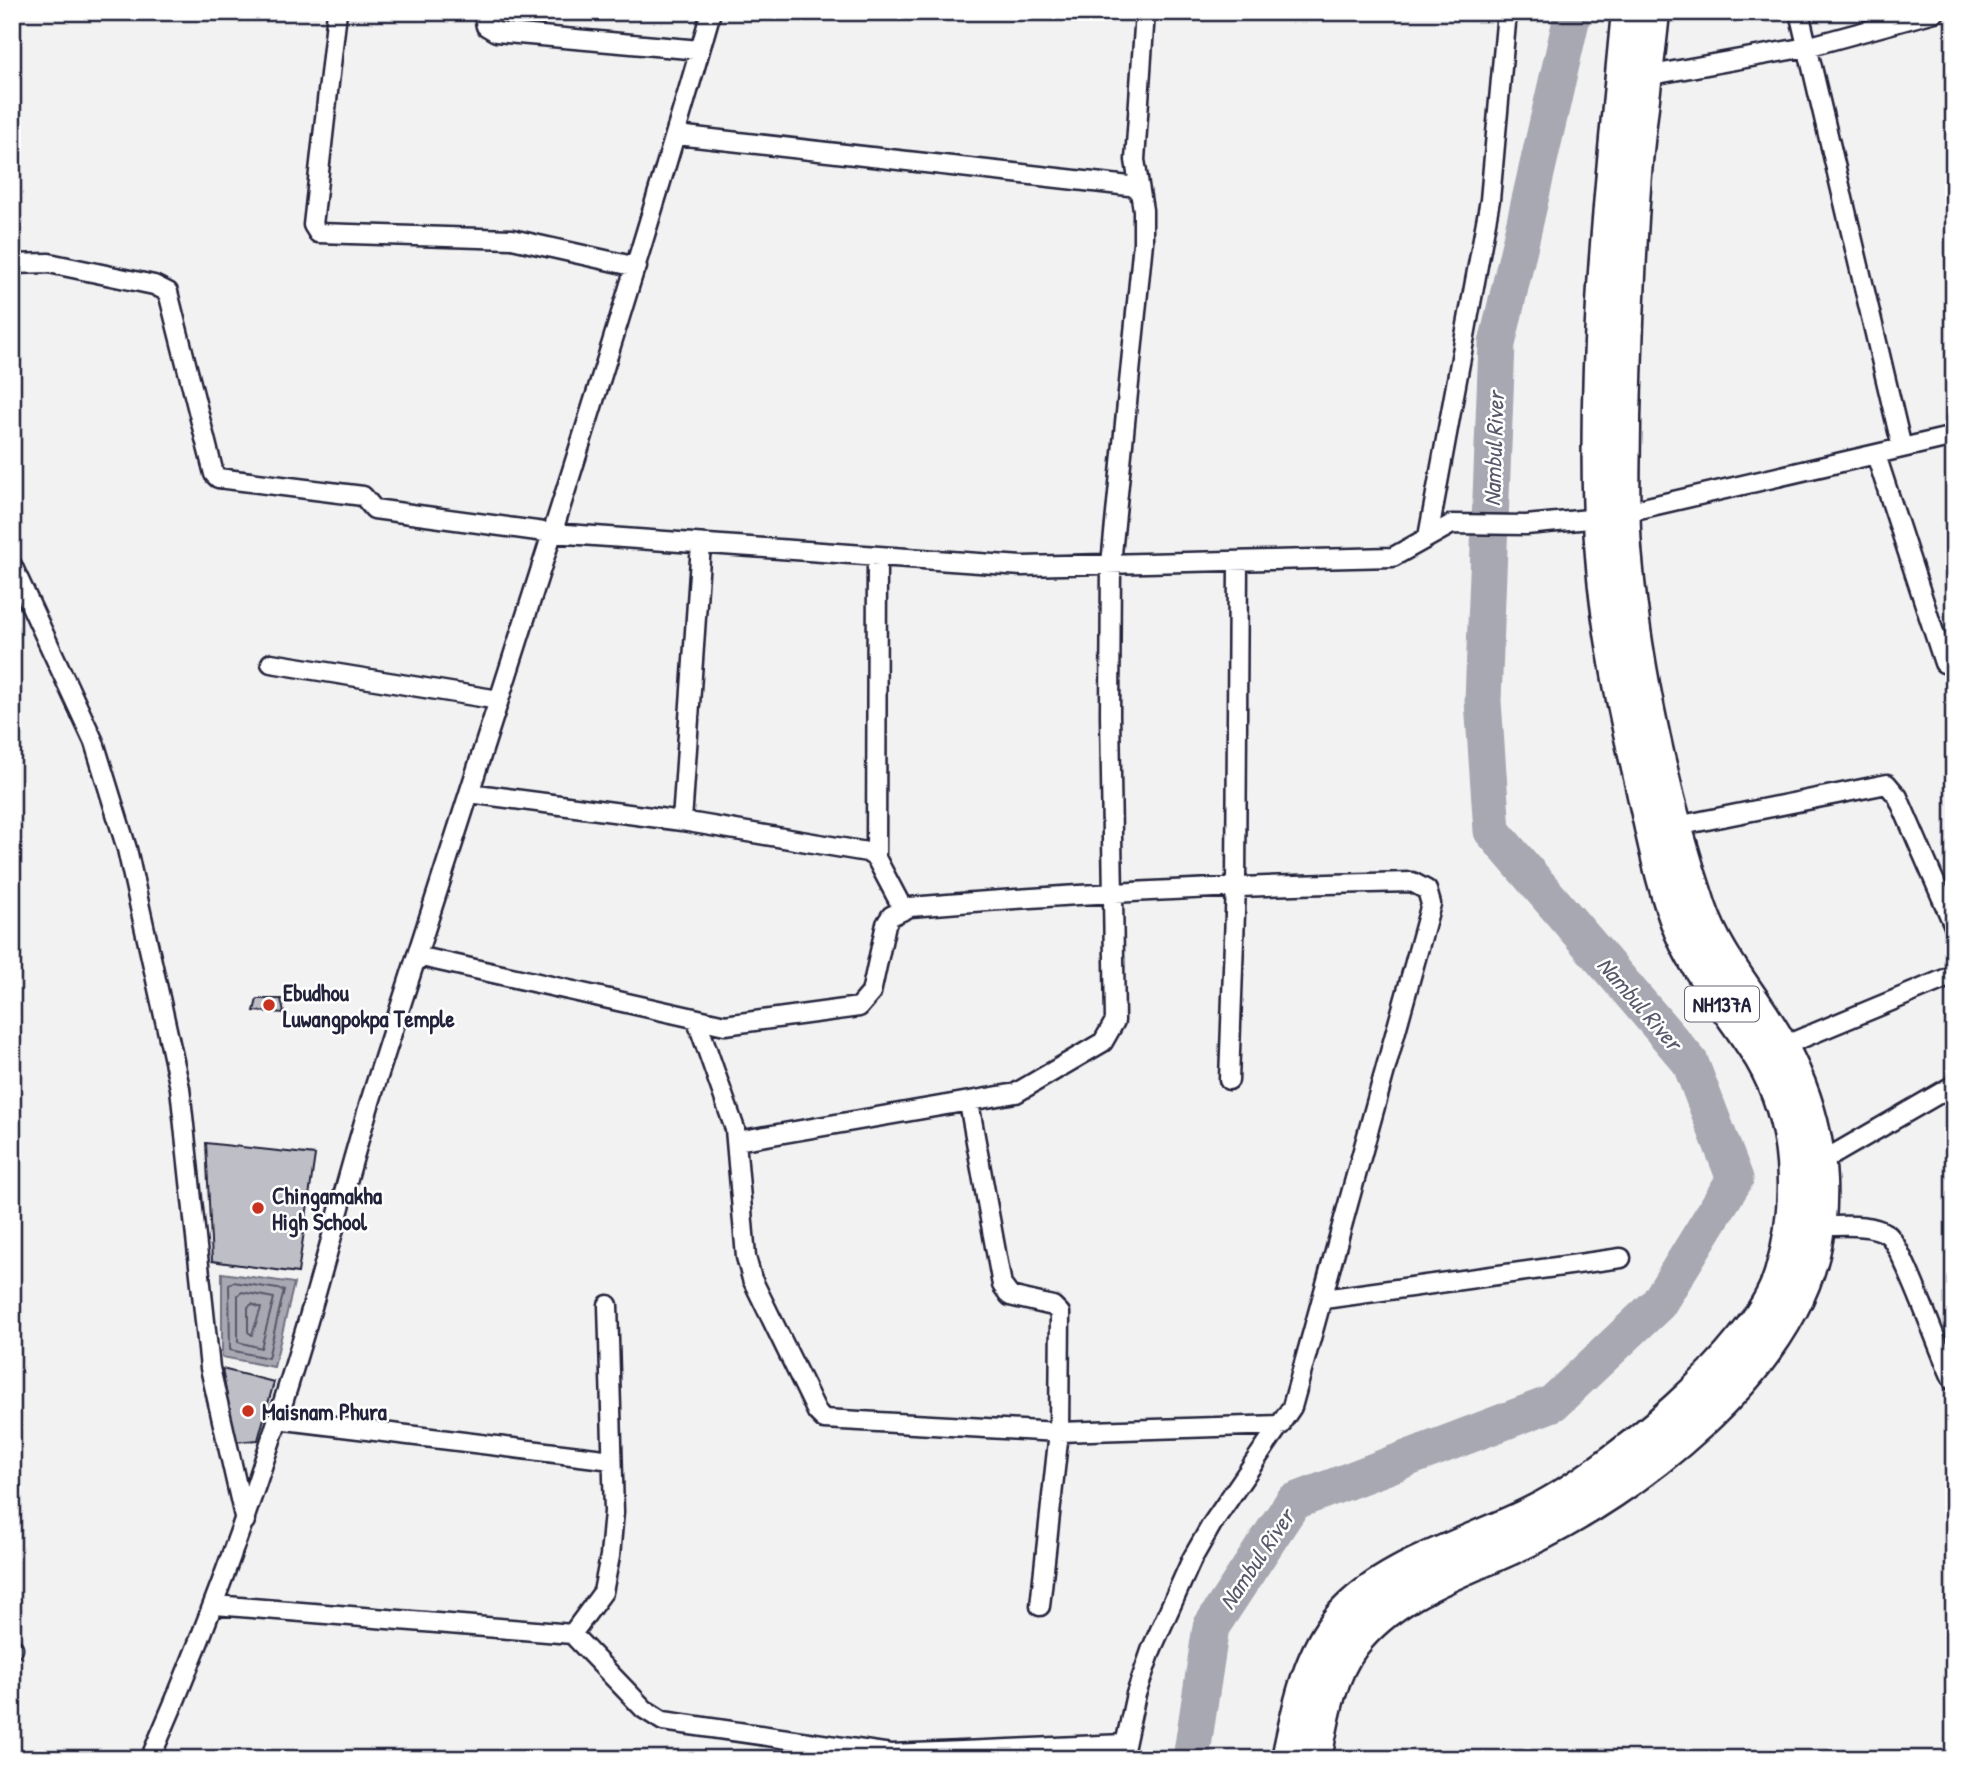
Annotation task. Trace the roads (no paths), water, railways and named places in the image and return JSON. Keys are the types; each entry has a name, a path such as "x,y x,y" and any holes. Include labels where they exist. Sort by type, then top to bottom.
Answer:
{"highway":[{"name":"NH137A","path":"1315,1759 1337,1673 1350,1646 1374,1620 1411,1593 1585,1512 1661,1457 1748,1371 1783,1326 1813,1254 1817,1226 1819,1163 1815,1131 1802,1091 1771,1051 1705,979 1685,946 1672,909 1621,687 1612,515 1599,438 1606,261 1628,12"},
{"name":"NH137A","path":"1288,1759 1299,1703 1321,1647 1338,1620 1359,1599 1399,1574 1538,1511 1627,1453 1732,1352 1763,1314 1779,1280 1791,1233 1793,1155 1777,1090 1771,1051 1715,944 1701,911 1655,737 1635,629 1625,555 1612,515 1636,169 1653,12"}],"street":[{"path":"337,12 313,225 318,233 512,239 637,267"},
{"path":"483,12 486,26 496,32 700,50"},
{"path":"150,1759 215,1605 246,1521 353,1155 637,267 711,12"},
{"path":"737,1141 969,1103 1027,1089 1103,1042 1111,1032 1118,1011 1112,890 1111,564 1143,243 1135,160 1145,12"},
{"path":"1428,537 1490,200 1507,12"},
{"path":"1799,12 1902,448"},
{"path":"1646,76 1807,47 1935,12"},
{"path":"677,135 1138,187"},
{"path":"12,264 49,263 154,285 168,292 214,474 218,478 363,496 374,509 552,533 1022,566 1393,557 1452,524 1526,525 1612,515 1954,436"},
{"path":"1876,455 1944,663"},
{"path":"682,821 701,544"},
{"path":"877,556 876,858 903,909"},
{"path":"1228,1080 1236,885 1238,561"},
{"path":"12,565 94,741 127,849 180,1088 210,1368 246,1521"},
{"path":"271,663 499,701"},
{"path":"1677,826 1887,784 1898,797 1954,926"},
{"path":"469,793 682,821 863,851 876,858"},
{"path":"215,1605 572,1634 648,1713 663,1721 854,1751 891,1754 1123,1752 1152,1648 1192,1559 1212,1524 1292,1407 1324,1299 1430,897 1420,884 1412,882 1236,885 1112,890 903,909 891,916 886,924 871,993 859,1007 725,1025 697,1021 417,957"},
{"path":"1771,1051 1954,975"},
{"path":"697,1021 732,1117 737,1141 747,1257 752,1279 817,1412 824,1419 1059,1432 1281,1425"},
{"path":"1819,1163 1954,1085"},
{"path":"969,1103 1002,1286 1010,1296 1053,1306 1059,1313 1059,1432 1040,1606"},
{"path":"1817,1226 1871,1228 1887,1234 1900,1248 1930,1331 1954,1382"},
{"path":"1324,1299 1621,1258"},
{"path":"572,1634 598,1602 607,1581 614,1512 608,1306"},
{"path":"278,1419 612,1460"}],"water":[{"path":"222,1273 294,1283 274,1367 222,1357"}],"waterway":[{"name":"Nambul River","path":"1191,1759 1211,1627 1293,1502 1553,1403 1658,1304 1735,1179 1690,1062 1492,831 1483,701 1497,344 1573,12"}],"place":[{"name":"Ebudhou Luwangpokpa Temple","path":"269,1005"},
{"name":"Chingamakha High School","path":"258,1208"},
{"name":"Maisnam Phura","path":"248,1411"}]}
